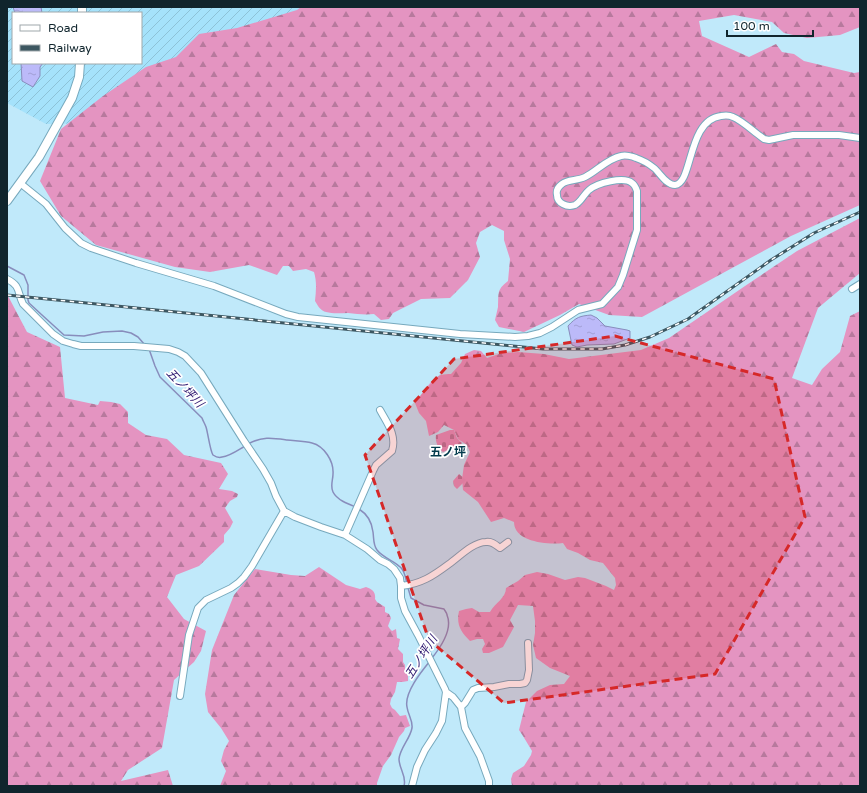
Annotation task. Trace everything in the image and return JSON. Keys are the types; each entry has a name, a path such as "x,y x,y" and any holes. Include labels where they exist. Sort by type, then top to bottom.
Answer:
{"street":[{"path":"7,201 39,157 72,98 79,77 80,64"},
{"path":"20,183 46,204 65,228 82,243 91,248 214,286 286,314 298,317 460,334 515,338 540,333 578,310 602,304 618,287 637,230 637,191 633,183 621,180 606,182 590,189 580,201 569,206 564,205 558,200 557,192 561,184 586,177 615,158 623,155 634,157 645,162 654,168 668,182 674,185 677,184 682,181 696,138 706,124 717,116 728,115 734,117 764,139 769,140 793,135 839,135 860,138"},
{"path":"7,279 17,286 23,304 63,341 81,346 134,346 169,349 185,356 201,374 263,468 284,511 321,527 345,535 394,569 400,578 401,598 405,611 446,692 461,707 465,728 480,756 489,786"},
{"path":"852,289 860,284"},
{"path":"345,535 376,465 393,449 394,442 392,433 380,410"},
{"path":"180,696 189,635 198,608 206,600 231,588 244,577 284,511"},
{"path":"401,586 412,585 424,581 464,552 478,544 492,542 500,548 508,542"},
{"path":"461,707 473,690 478,688 525,683 529,670 528,643"},
{"path":"412,786 417,767 442,721 446,692"}],"highlighted area":[{"path":"615,336 774,379 805,517 715,674 504,703 429,640 365,455 454,359"}],"shaded area":[{"path":"7,7 311,7 113,123 46,124 7,103"}],"green space":[{"path":"301,7 860,7 860,27 840,35 807,38 784,33 772,22 734,15 699,21 702,36 749,57 776,44 782,52 794,54 804,61 854,73 860,72 860,205 791,236 642,317 609,315 579,304 524,332 499,327 495,320 499,292 508,281 510,259 504,240 504,231 492,225 480,232 476,243 480,257 468,280 450,298 421,299 393,313 389,319 381,320 374,314 331,313 322,310 315,301 316,283 314,272 306,269 293,271 289,266 283,266 277,275 249,265 210,272 175,267 96,245 61,216 40,181 61,129 103,96 146,67 176,57 199,34 237,28 297,10"},
{"path":"860,218 860,273 818,308 792,378 812,385 822,369 840,352 850,316 860,311 860,786 512,786 511,779 513,773 524,766 532,751 519,730 526,702 537,691 550,685 564,684 570,676 550,668 536,658 533,645 535,621 533,606 518,605 510,620 514,627 503,647 489,653 483,653 482,649 485,644 483,639 470,641 464,634 460,628 458,620 459,611 472,608 479,612 490,612 506,592 506,588 525,575 537,572 565,580 578,577 585,578 614,590 616,585 615,578 603,563 590,560 567,549 563,543 541,543 533,541 520,534 515,529 514,522 504,518 491,522 478,502 463,490 462,479 464,465 470,452 467,445 458,439 454,430 444,425 438,432 429,436 426,421 419,413 415,403 437,377 445,374 451,374 461,363 465,354 474,350 481,351 487,358 502,353 518,352 544,354 569,359 641,350 669,338 797,251"},
{"path":"7,294 27,332 60,347 65,398 98,405 100,401 120,404 128,412 128,423 146,435 167,439 184,455 221,463 228,474 219,489 232,491 238,494 237,497 230,501 225,508 233,522 224,535 224,542 199,566 176,575 167,597 184,619 206,631 201,651 194,662 174,680 162,748 128,770 121,781 168,770 173,786 7,786"},
{"path":"454,430 457,438 462,443 456,448 443,452 437,445 436,435"},
{"path":"459,474 466,480 457,489 454,486 453,481"},
{"path":"319,567 346,585 360,589 366,587 370,589 373,591 377,602 385,607 385,612 389,614 391,618 388,626 392,631 396,629 397,638 400,639 398,649 403,654 405,671 408,676 408,681 397,682 390,704 400,716 406,715 410,726 405,728 391,755 383,766 377,786 220,786 226,771 221,761 224,750 229,741 208,712 205,694 212,650 234,595 255,569 305,576"}],"water":[{"path":"13,7 41,7 42,12 15,12"},
{"path":"21,64 42,64 40,67 40,76 33,87 22,81"},
{"path":"591,315 597,318 605,326 630,331 630,338 614,344 577,347 572,345 568,326 578,318"}],"waterway":[{"name":"五ノ坪川","path":"7,266 24,275 28,285 29,303 64,335 84,336 103,332 122,331 131,333 138,337 145,345"},
{"name":"五ノ坪川","path":"149,349 160,377 202,418 206,427 213,455 216,457 225,456 234,453 245,446"},
{"name":"五ノ坪川","path":"248,444 253,441 272,438 312,443 320,447 330,459 332,464 333,492 346,503 356,507"},
{"name":"五ノ坪川","path":"359,509 367,516 370,522 376,548 383,556 397,564 402,569 405,574 407,584"},
{"name":"五ノ坪川","path":"408,588 411,598 424,605 444,609 447,614 448,626 445,638 432,658"},
{"name":"五ノ坪川","path":"404,786 404,776 399,759 401,751 412,728 408,710 408,695 414,683 430,661"}],"railway":[{"path":"7,295 543,349 602,349 625,345 650,337 688,319 771,260 814,233 860,212"}],"district":[{"name":"五ノ坪","path":"448,452"}]}
